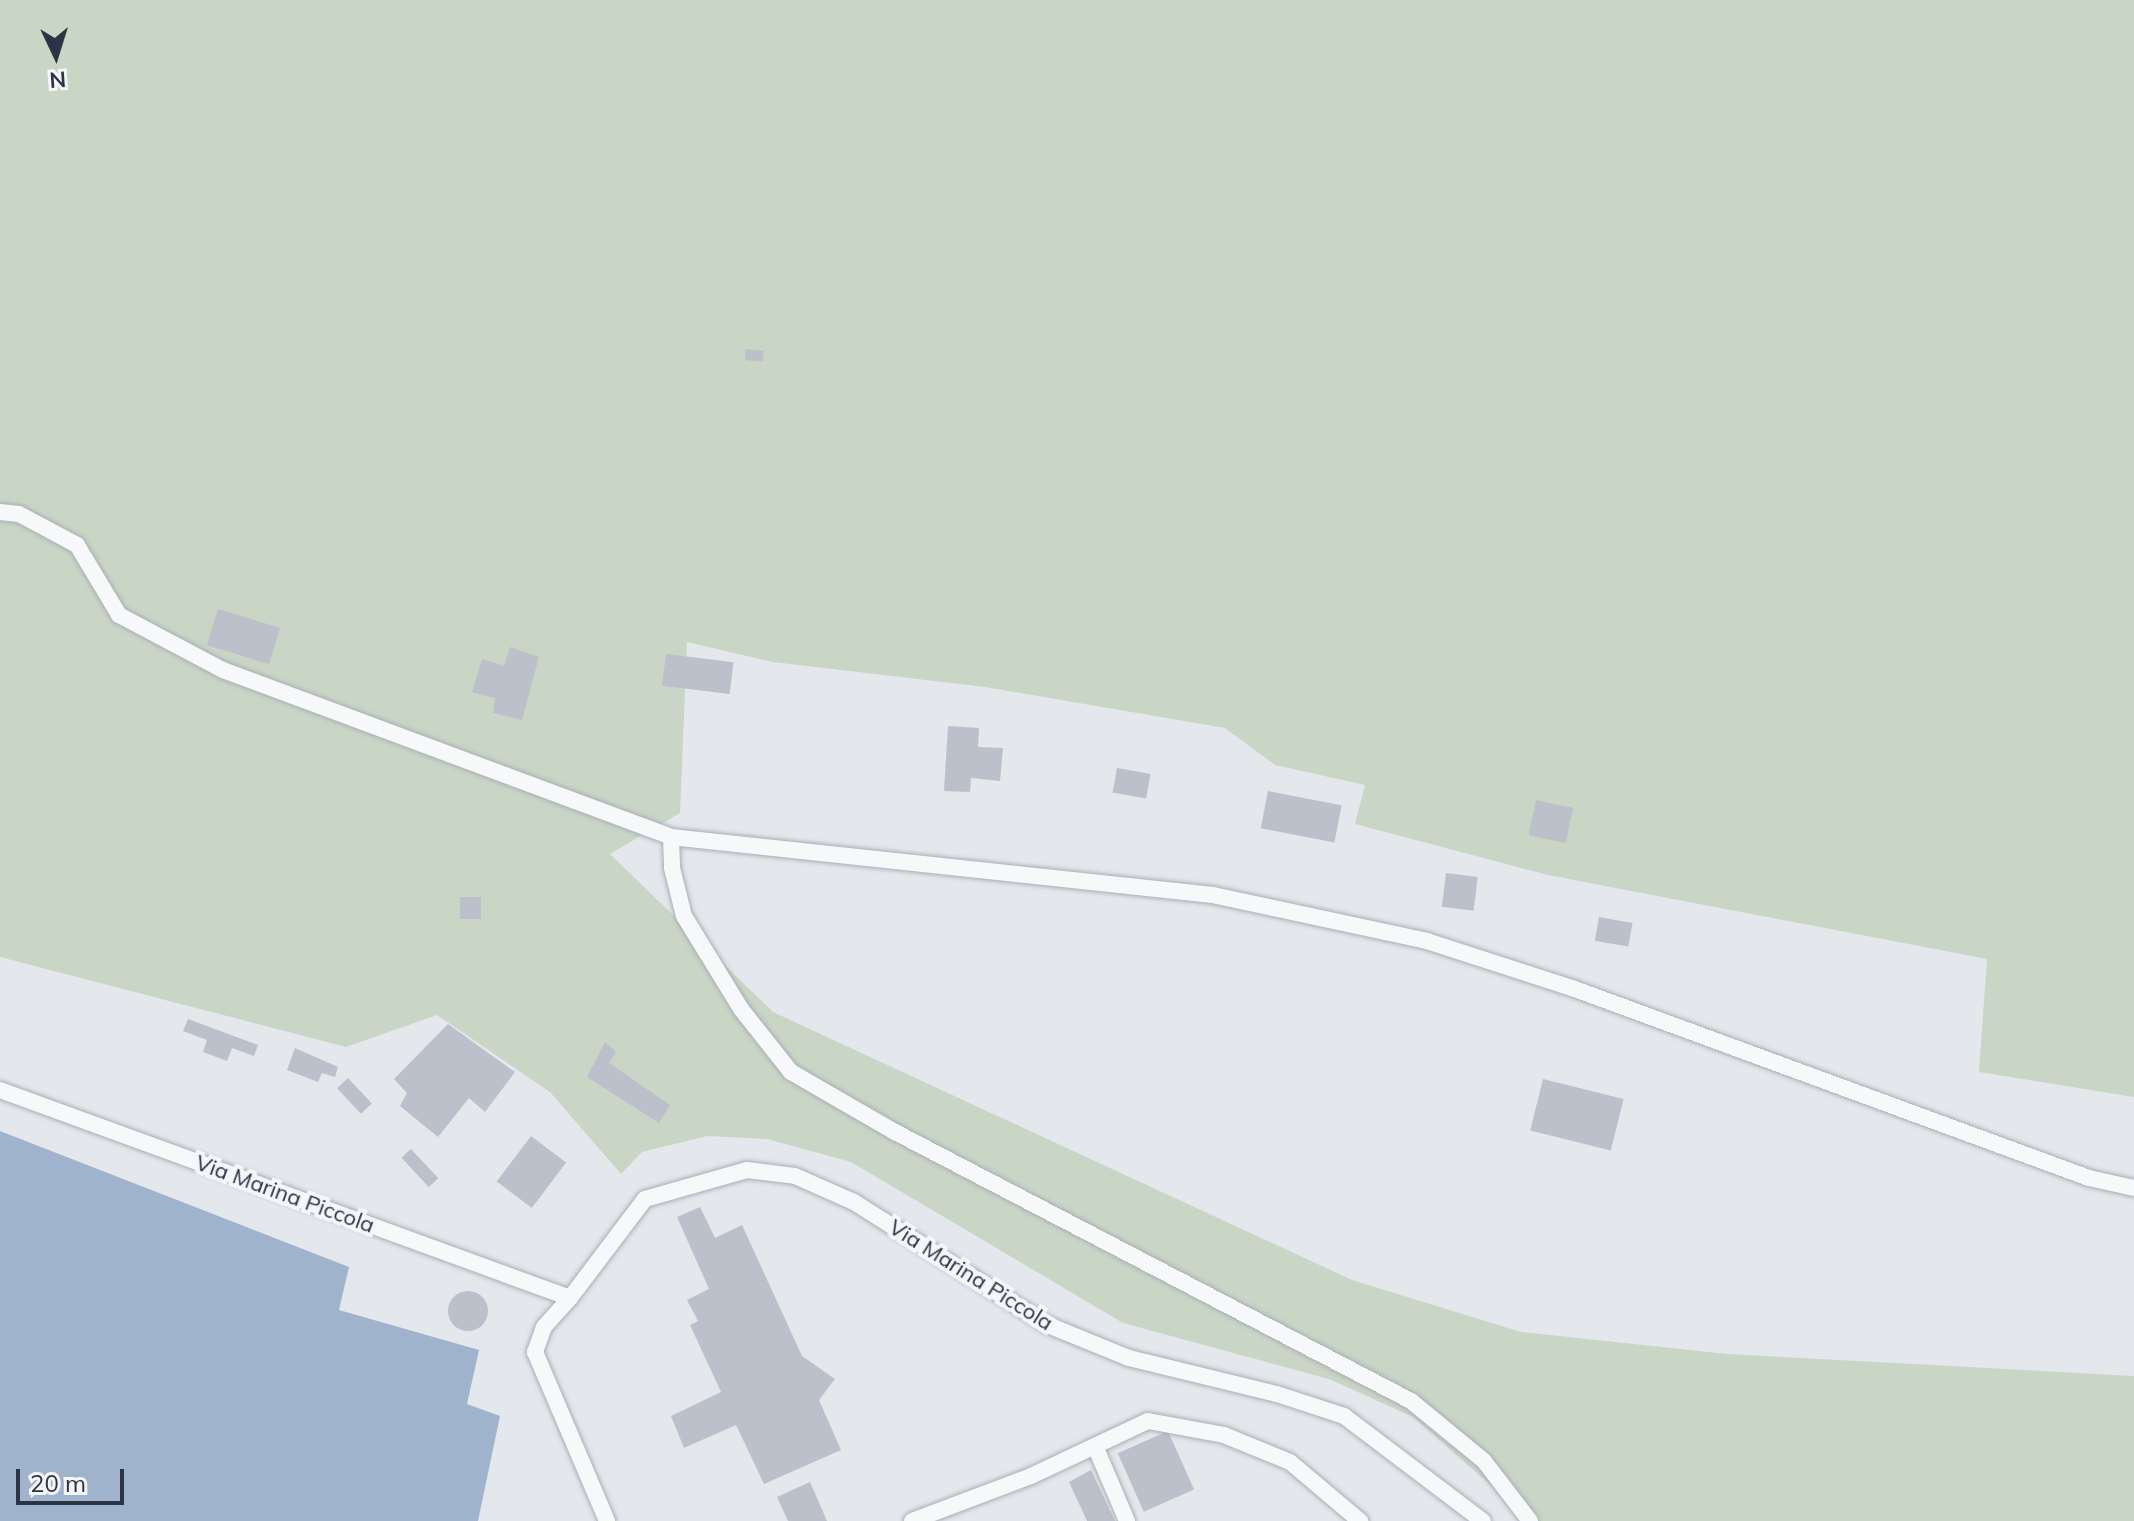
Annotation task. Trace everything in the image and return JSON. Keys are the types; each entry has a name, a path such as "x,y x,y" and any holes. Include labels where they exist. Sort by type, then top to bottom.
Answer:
{"lane":[{"path":"0,512 19,514 77,545 119,615 223,670 671,837 1213,895 1427,941 1572,988 2089,1178 2134,1188"},
{"path":"671,837 672,868 684,916 741,1009 791,1072 895,1132 1411,1401 1484,1461 1530,1521"},
{"name":"Via Marina Piccola","path":"0,1090 570,1298"},
{"name":"Via Marina Piccola","path":"607,1521 535,1352 544,1327 570,1298 645,1199 747,1170 795,1176 854,1202 1048,1325 1129,1358 1277,1394 1344,1416 1483,1521"},
{"path":"912,1521 940,1516 1148,1421 1224,1435 1290,1462 1360,1521"},
{"path":"1095,1446 1127,1521"}],"green space":[{"path":"0,0 2134,0 2134,1097 1979,1072 1987,959 1548,875 1355,824 1365,785 1275,765 1225,728 985,687 773,662 687,642 680,813 610,854 773,1012 1352,1280 1521,1332 1727,1354 2134,1376 2134,1521 1532,1521 1413,1417 1329,1379 1123,1323 851,1162 767,1139 707,1136 642,1152 621,1174 550,1092 437,1015 346,1047 0,957"}],"water":[{"path":"0,1131 349,1267 339,1310 479,1350 467,1404 500,1416 478,1521 0,1521"}],"building":[{"path":"746,349 764,351 763,362 745,360"},
{"path":"218,609 280,628 269,664 207,645"},
{"path":"510,647 539,657 522,720 493,713 495,698 472,692 482,659 504,666"},
{"path":"666,654 733,662 730,694 662,686"},
{"path":"948,726 979,728 978,747 1003,748 1000,781 971,778 970,792 944,791"},
{"path":"1117,768 1150,774 1146,799 1113,793"},
{"path":"1268,791 1342,805 1334,843 1261,828"},
{"path":"1536,800 1573,808 1566,843 1529,835"},
{"path":"1446,873 1478,877 1474,911 1442,907"},
{"path":"460,897 481,897 481,919 460,919"},
{"path":"1599,917 1632,923 1628,947 1595,941"},
{"path":"188,1019 258,1045 254,1056 232,1048 227,1061 203,1052 207,1040 183,1031"},
{"path":"448,1024 515,1072 485,1112 469,1098 438,1137 400,1106 407,1093 394,1079"},
{"path":"605,1042 616,1052 609,1063 670,1105 659,1123 587,1077"},
{"path":"295,1048 338,1067 335,1077 322,1073 318,1082 287,1070"},
{"path":"348,1078 372,1104 361,1114 337,1088"},
{"path":"1543,1079 1624,1099 1611,1151 1530,1130"},
{"path":"531,1136 566,1162 532,1208 497,1182"},
{"path":"411,1149 438,1178 429,1187 401,1158"},
{"path":"700,1207 715,1238 742,1225 802,1356 835,1379 819,1400 841,1450 764,1484 736,1425 684,1448 671,1416 721,1392 690,1325 698,1321 687,1300 709,1289 677,1217"},
{"path":"468,1291 482,1297 488,1311 482,1325 468,1331 454,1325 448,1311 454,1297"},
{"path":"1168,1431 1194,1489 1144,1512 1118,1453"},
{"path":"1091,1470 1115,1521 1087,1521 1069,1482"},
{"path":"810,1482 827,1521 788,1521 777,1497"}]}
